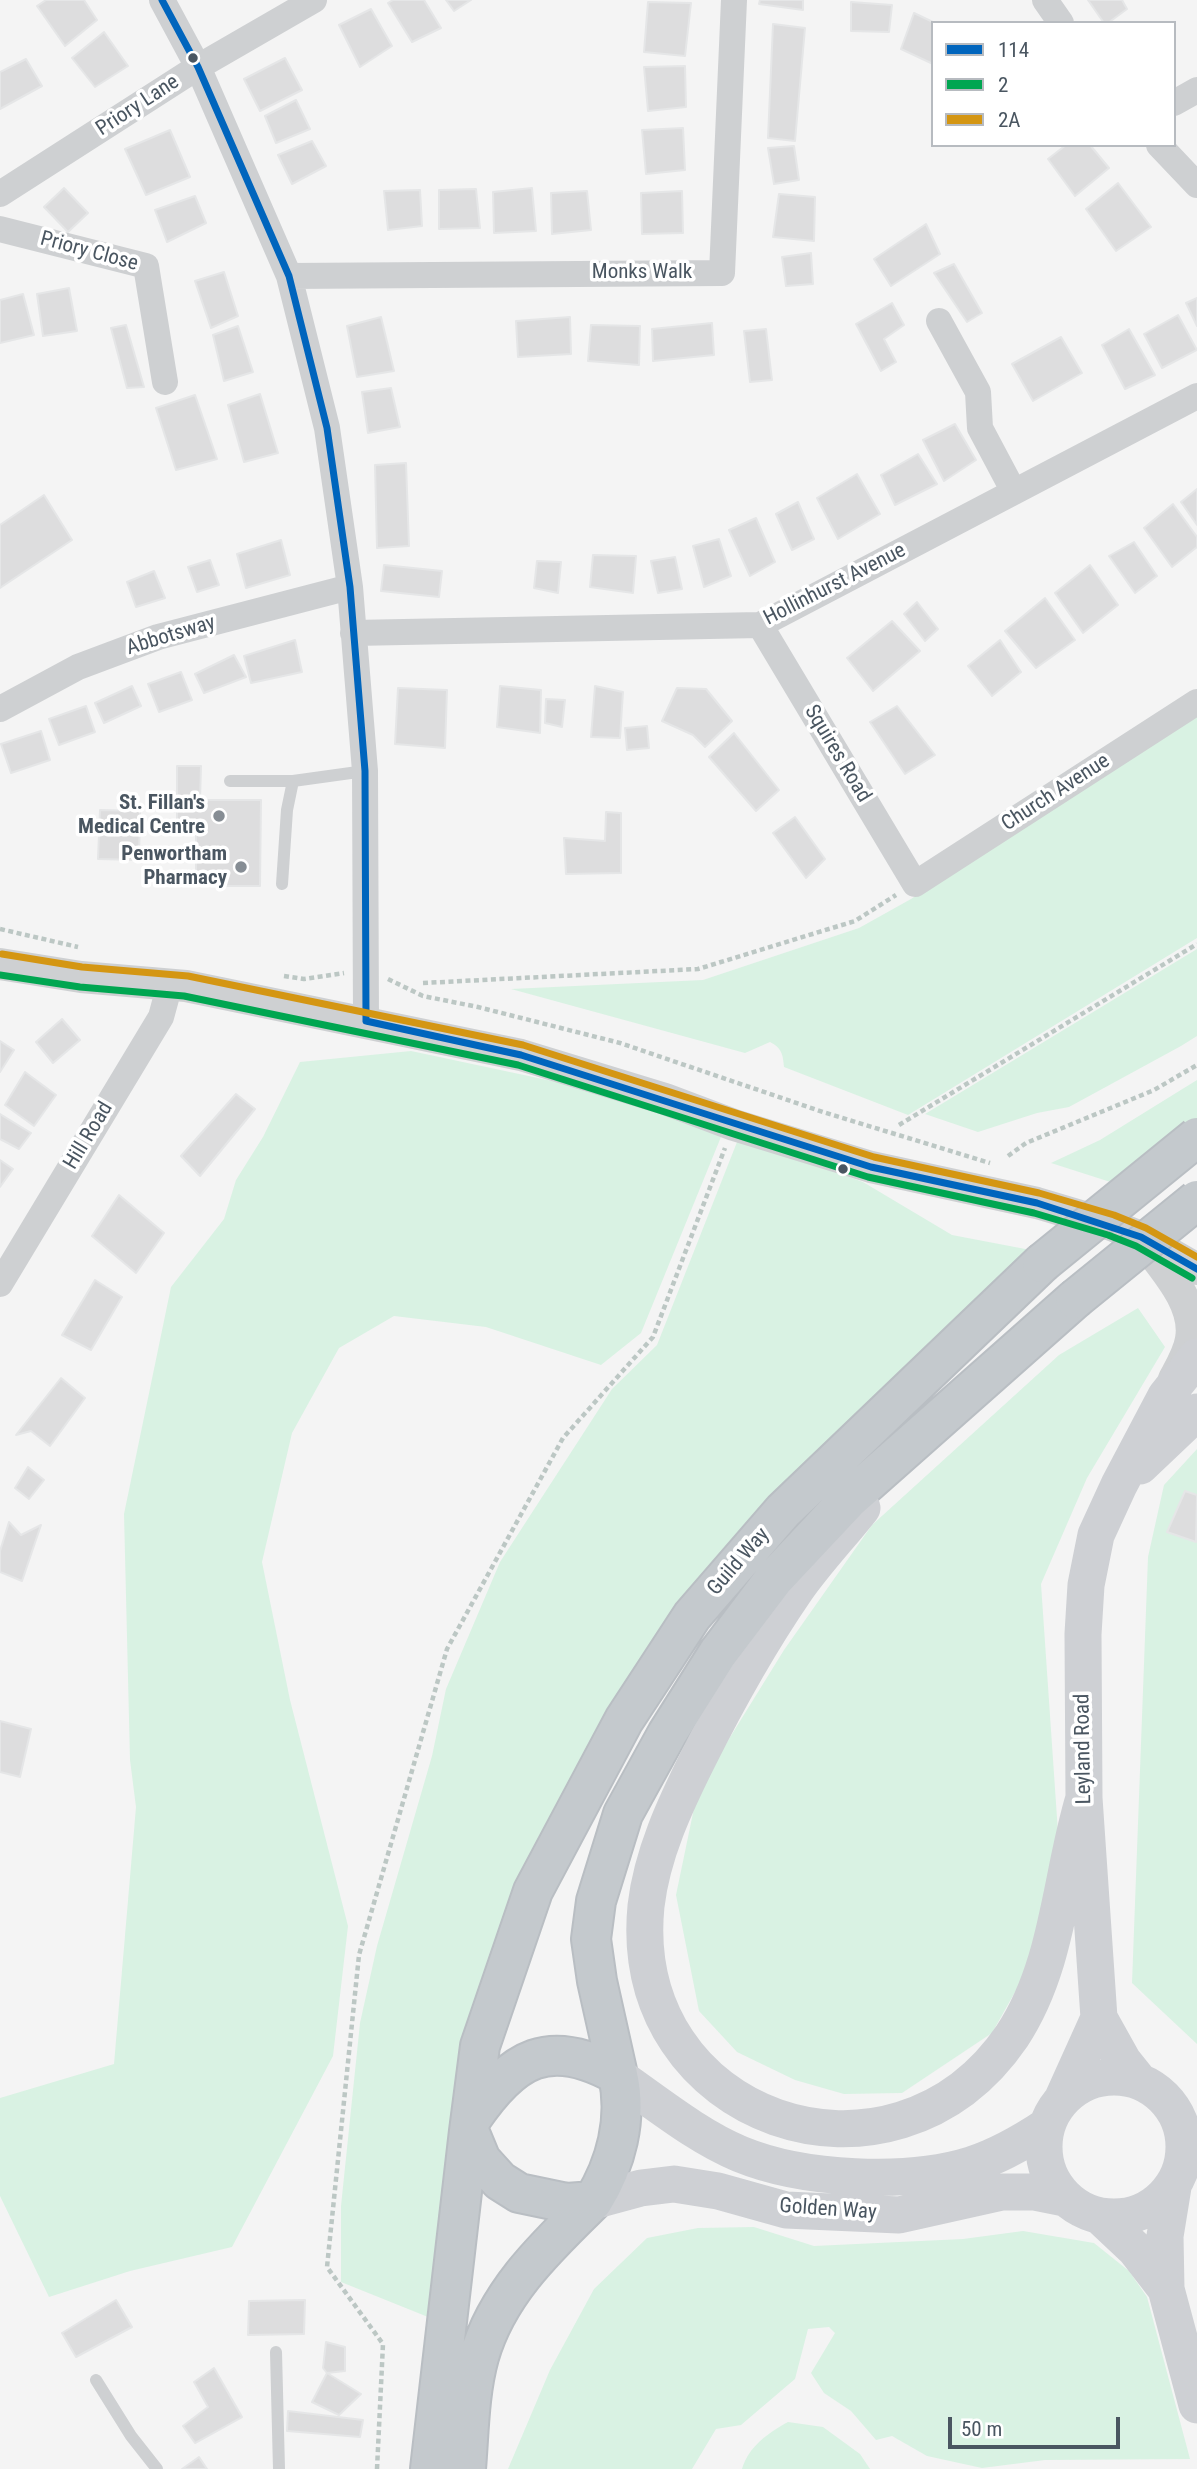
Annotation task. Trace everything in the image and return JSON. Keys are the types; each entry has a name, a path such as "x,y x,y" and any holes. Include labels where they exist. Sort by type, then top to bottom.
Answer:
{"highway":[{"name":"Guild Way","path":"471,2124 480,2046 533,1891 624,1720 692,1616 783,1511 1042,1263 1197,1137"},
{"name":"Guild Way","path":"619,2076 597,1981 591,1939 596,1901 623,1814 667,1734 718,1653 774,1579 849,1499 1075,1299 1197,1200"},
{"path":"430,2469 471,2124 509,2072 527,2060 552,2056 579,2058 619,2076 620,2126 616,2155 592,2201 516,2281 497,2315 479,2356 471,2398 466,2469"},
{"path":"471,2124 481,2160 500,2181 519,2193 542,2200 592,2201"}],"main road":[{"name":"Leyland Road","path":"1139,2081 1123,2061 1099,2018 1084,1798 1083,1634 1086,1585 1096,1535 1119,1485 1181,1404 1197,1357"},
{"path":"913,1445 796,1589 730,1695 679,1796 655,1860 646,1908 649,1965 660,2013 683,2048 710,2078 735,2099 762,2114 819,2128 902,2122 929,2111 966,2088 985,2070 1013,2035 1034,1994 1052,1946 1073,1836 1084,1798"},
{"name":"Leyland Road","path":"1055,2113 1099,2018"},
{"name":"Golden Way","path":"619,2076 695,2129 740,2154 778,2167 822,2174 928,2174 959,2168 1003,2152 1055,2113"},
{"path":"1173,2187 1159,2202 1141,2213 1121,2218 1101,2217 1082,2210 1065,2197 1053,2182 1046,2164 1044,2145 1055,2113 1082,2085 1106,2077 1139,2081 1165,2099 1181,2126 1185,2147 1182,2168 1173,2187 1165,2236 1166,2290 1197,2405"},
{"name":"Golden Way","path":"592,2201 641,2188 674,2184 718,2191 786,2210 899,2215 1002,2192 1035,2192 1065,2197"},
{"path":"1101,2217 1135,2249 1166,2290"}],"street":[{"path":"162,0 198,67 289,276 327,428 350,587 365,771 366,1021"},
{"name":"Priory Lane","path":"0,194 198,67 314,0"},
{"name":"Monks Walk","path":"289,276 722,273 734,0"},
{"path":"1045,0 1060,21"},
{"path":"1176,102 1197,90"},
{"path":"1161,147 1197,185"},
{"name":"Priory Close","path":"0,229 146,266 165,382"},
{"path":"939,321 978,392 981,428 1014,492"},
{"name":"Hollinhurst Avenue","path":"353,633 760,625 1197,396"},
{"name":"Abbotsway","path":"0,709 78,667 158,637 350,587"},
{"name":"Squires Road","path":"760,625 915,884"},
{"name":"Church Avenue","path":"915,884 1197,702"},
{"path":"0,964 81,977 170,984 366,1021 521,1055 665,1098 734,1125 871,1167 1037,1203 1141,1237 1197,1248"},
{"name":"Hill Road","path":"0,1284 161,1017 170,984"},
{"path":"1141,1237 1197,1269"},
{"path":"1141,1237 1184,1301 1192,1334 1185,1357 1181,1404"}],"lane":[{"path":"230,781 293,781 365,771"},
{"path":"282,884 287,810 293,781"},
{"path":"276,2352 279,2469"},
{"path":"96,2380 131,2436 157,2469"}],"path":[{"path":"423,983 698,970 855,921 915,884"},
{"path":"899,1125 1197,944"},
{"path":"1008,1156 1026,1143 1154,1090 1197,1065"},
{"path":"377,2469 383,2344 327,2267 359,1955 447,1649 563,1438 653,1337 734,1125"}],"green space":[{"path":"1197,709 1197,938 908,1115 784,1067 781,1052 770,1042 745,1053 511,989 703,980 859,928 911,899"},
{"path":"1197,949 1197,1036 1181,1046 1069,1107 1037,1113 978,1132 925,1114"},
{"path":"411,1051 585,1088 723,1132 641,1333 601,1365 486,1327 394,1316 339,1348 292,1433 262,1562 290,1700 348,1926 333,2056 232,2247 130,2271 49,2297 0,2196 0,2098 114,2064 136,1807 130,1760 124,1514 171,1287 224,1219 236,1180 263,1137 300,1062"},
{"path":"1197,1080 1197,1126 1126,1187 1051,1163 1100,1140"},
{"path":"739,1137 863,1182 952,1235 1041,1252 851,1422 553,1823 433,2319 341,2282 341,2206 360,2023 377,1946 432,1756 446,1689 500,1562 612,1389 657,1345"},
{"path":"1138,1308 1165,1347 1087,1478 1041,1584 1059,1847 1038,1951 992,2033 902,2093 844,2094 795,2080 737,2052 699,2011 676,1895 698,1789 784,1650 872,1525 1059,1355"},
{"path":"1197,1449 1197,2044 1132,1983 1148,1557 1164,1485"},
{"path":"754,2227 814,2246 963,2239 1023,2231 1094,2243 1129,2271 1147,2297 1190,2459 1045,2460 982,2468 927,2456 892,2436 876,2440 851,2411 824,2393 811,2373 835,2333 829,2327 808,2329 795,2379 741,2425 716,2429 692,2469 508,2469 550,2370 594,2289 647,2238 698,2228"},
{"path":"788,2422 823,2427 860,2454 870,2469 742,2469 749,2454 760,2441"}],"building":[{"path":"46,0 84,0 97,20 65,46 37,6"},
{"path":"393,0 424,0 441,28 412,42 388,3"},
{"path":"446,0 471,0 454,11"},
{"path":"760,0 803,0 803,10 759,4"},
{"path":"1088,0 1122,0 1127,9 1111,21 1103,21"},
{"path":"648,2 691,3 685,56 644,52"},
{"path":"851,2 892,5 889,32 851,31"},
{"path":"371,9 392,46 360,67 339,25"},
{"path":"914,13 931,21 931,63 901,49"},
{"path":"773,24 805,28 795,141 768,138"},
{"path":"104,32 128,66 95,87 72,58"},
{"path":"285,58 302,90 260,111 244,79"},
{"path":"26,59 42,86 0,109 0,72"},
{"path":"685,66 686,107 648,111 644,67"},
{"path":"296,100 310,129 276,143 265,116"},
{"path":"683,128 685,170 646,174 642,130"},
{"path":"170,130 190,177 146,195 125,149"},
{"path":"312,141 326,166 292,184 278,155"},
{"path":"794,146 799,180 774,184 768,148"},
{"path":"1063,147 1092,147 1109,168 1075,196 1048,159"},
{"path":"1118,183 1151,227 1116,251 1086,209"},
{"path":"64,188 88,213 68,232 44,207"},
{"path":"532,188 536,231 494,233 493,192"},
{"path":"476,189 480,228 439,229 439,190"},
{"path":"420,190 422,226 388,230 384,191"},
{"path":"587,191 591,230 552,234 551,193"},
{"path":"682,191 683,233 642,234 641,193"},
{"path":"779,194 815,197 814,241 773,237"},
{"path":"195,196 206,223 167,242 155,210"},
{"path":"926,224 940,254 891,286 874,259"},
{"path":"811,253 813,284 786,286 782,257"},
{"path":"954,264 982,313 967,322 934,273"},
{"path":"224,272 238,316 211,328 195,281"},
{"path":"69,288 77,331 43,336 37,294"},
{"path":"23,294 34,335 0,343 0,300"},
{"path":"1197,298 1197,326 1186,303"},
{"path":"892,303 904,325 884,339 896,362 881,371 856,324"},
{"path":"1178,315 1197,350 1162,368 1144,334"},
{"path":"381,317 394,371 357,377 347,326"},
{"path":"570,317 571,354 518,357 516,321"},
{"path":"712,323 714,355 653,361 652,329"},
{"path":"126,325 144,387 127,388 111,328"},
{"path":"591,325 640,326 639,365 588,361"},
{"path":"238,326 253,372 224,381 213,335"},
{"path":"766,329 772,380 750,382 744,331"},
{"path":"1129,329 1155,375 1125,389 1102,345"},
{"path":"1061,337 1082,373 1033,401 1012,364"},
{"path":"391,388 400,427 368,433 362,392"},
{"path":"260,394 278,453 244,462 228,405"},
{"path":"195,395 217,459 176,470 156,408"},
{"path":"955,424 976,460 944,481 923,440"},
{"path":"918,454 937,484 895,505 881,475"},
{"path":"406,463 409,546 377,548 375,465"},
{"path":"857,474 880,514 838,539 817,498"},
{"path":"1197,489 1197,525 1181,502"},
{"path":"44,495 72,540 0,588 0,525"},
{"path":"798,502 814,539 792,550 776,514"},
{"path":"1173,504 1197,537 1197,547 1172,567 1144,528"},
{"path":"756,518 775,562 750,576 729,530"},
{"path":"719,539 731,576 704,587 693,546"},
{"path":"281,540 290,575 246,588 237,554"},
{"path":"1134,542 1157,576 1135,593 1109,556"},
{"path":"593,555 636,556 633,593 590,587"},
{"path":"675,557 682,589 658,593 651,561"},
{"path":"210,560 219,585 197,592 188,567"},
{"path":"537,561 561,562 558,593 534,588"},
{"path":"384,565 442,571 439,597 381,591"},
{"path":"1090,565 1118,605 1083,633 1055,593"},
{"path":"154,571 165,598 136,607 127,582"},
{"path":"1045,598 1075,640 1036,668 1005,631"},
{"path":"917,602 938,629 925,641 904,614"},
{"path":"892,621 920,651 873,691 847,658"},
{"path":"295,640 302,672 251,683 244,656"},
{"path":"1000,640 1021,672 992,696 968,666"},
{"path":"234,655 246,677 204,693 195,674"},
{"path":"181,672 192,700 159,712 148,684"},
{"path":"132,686 141,706 104,723 95,703"},
{"path":"500,686 541,690 540,733 497,727"},
{"path":"595,686 623,692 620,738 591,737"},
{"path":"398,688 447,690 445,748 395,744"},
{"path":"677,688 706,689 732,721 705,747 693,735 662,721"},
{"path":"546,699 565,700 562,727 545,723"},
{"path":"86,706 95,732 59,745 49,719"},
{"path":"897,706 935,755 905,774 870,722"},
{"path":"647,726 649,748 627,750 625,728"},
{"path":"41,731 50,760 11,773 1,744"},
{"path":"734,733 779,790 756,811 709,757"},
{"name":"St. Fillan's Medical Centre","path":"177,766 201,766 200,800 261,800 260,886 196,886 196,831 177,831"},
{"path":"100,810 140,811 139,860 98,859"},
{"path":"606,812 621,813 621,873 566,874 564,838 605,841"},
{"path":"795,817 825,859 806,878 773,833"},
{"path":"62,1019 80,1040 53,1063 36,1042"},
{"path":"0,1041 14,1050 0,1072"},
{"path":"25,1072 56,1095 34,1126 5,1105"},
{"path":"236,1094 255,1109 200,1176 181,1156"},
{"path":"0,1114 31,1133 19,1149 0,1139"},
{"path":"0,1160 13,1169 0,1187"},
{"path":"119,1195 164,1233 136,1273 92,1236"},
{"path":"95,1280 122,1297 91,1350 62,1335"},
{"path":"61,1378 85,1398 50,1446 31,1431 16,1435"},
{"path":"28,1467 44,1480 29,1499 15,1488"},
{"path":"1185,1491 1197,1495 1196,1542 1167,1532"},
{"path":"9,1522 21,1535 41,1525 22,1581 0,1572 0,1551"},
{"path":"0,1721 31,1729 20,1777 0,1772"},
{"path":"116,2300 132,2327 76,2357 62,2333"},
{"path":"305,2300 304,2334 248,2335 249,2301"},
{"path":"326,2342 345,2347 345,2371 327,2373 323,2368"},
{"path":"214,2368 242,2417 195,2443 183,2426 208,2407 194,2382"},
{"path":"327,2373 361,2394 339,2415 312,2402"},
{"path":"288,2411 363,2420 360,2437 287,2431"},
{"path":"199,2457 207,2469 182,2469"}],"transit line":[{"name":"114","path":"162,0 198,67 289,276 327,428 350,587 365,771 366,1021"},
{"name":"2A","path":"2,954 82,967 188,976 523,1045 874,1157 1039,1193 1114,1215 1146,1228 1197,1257"},
{"name":"2","path":"0,975 80,987 184,996 518,1065 868,1177 1034,1213 1108,1235 1136,1246 1192,1278"},
{"name":"114","path":"366,1021 521,1055 871,1167 1037,1203 1141,1237 1197,1269"}],"place":[{"name":"St. Fillan's Medical Centre","path":"219,816"},
{"name":"Penwortham Pharmacy","path":"241,867"}]}
